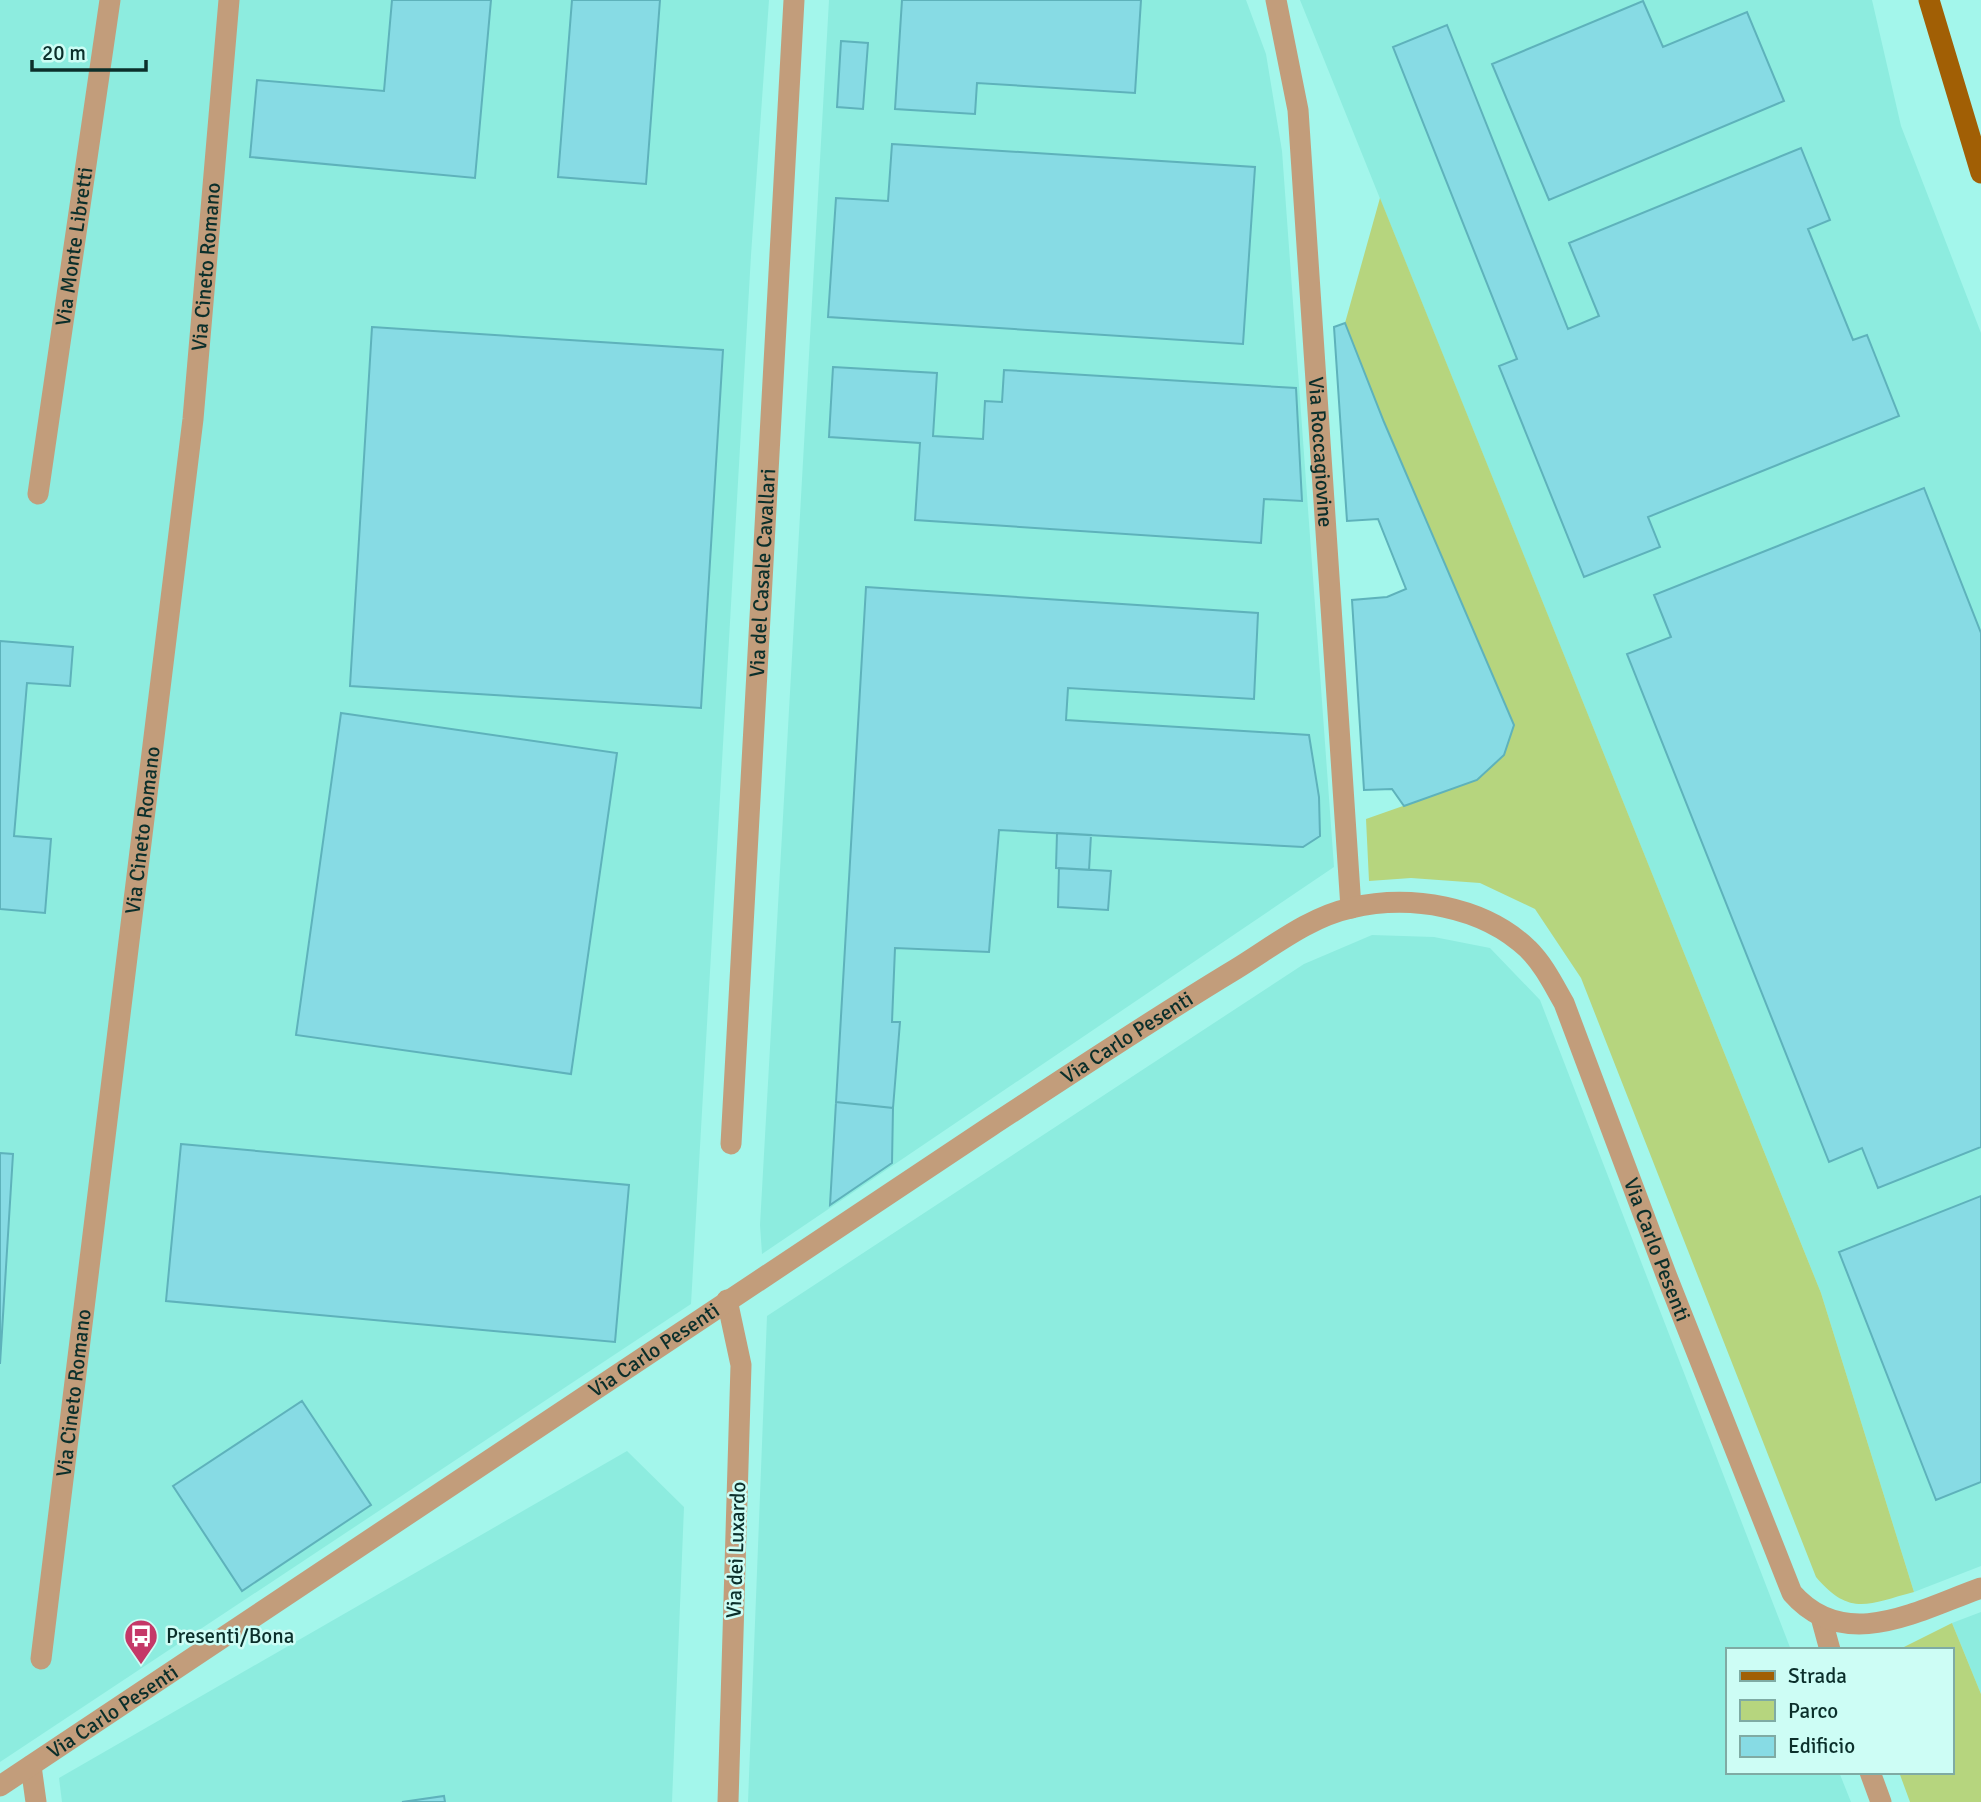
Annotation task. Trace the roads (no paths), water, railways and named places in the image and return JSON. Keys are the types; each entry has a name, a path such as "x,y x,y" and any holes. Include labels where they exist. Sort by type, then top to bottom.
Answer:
{"main road":[{"path":"1929,0 1981,173"}],"street":[{"name":"Via Monte Libretti","path":"38,494 110,0"},
{"name":"Via Cineto Romano","path":"41,1659 193,419 229,0"},
{"name":"Via del Casale Cavallari","path":"731,1144 794,0"},
{"name":"Via Roccagiovine","path":"1276,0 1298,110 1351,908"},
{"name":"Via Carlo Pesenti","path":"36,1802 31,1766 162,1682 727,1300 1150,1021 1319,918 1351,908 1386,903 1448,908 1504,932 1527,948 1547,972 1564,1003 1667,1277 1793,1593 1805,1608 1821,1617 1847,1625 1876,1625 1981,1588"},
{"name":"Via dei Luxardo","path":"727,1300 741,1365 728,1802"},
{"path":"1821,1617 1829,1648"},
{"path":"0,1786 31,1766"},
{"path":"1871,1774 1881,1802"}],"place":[{"name":"Presenti/Bona","path":"141,1666"}]}
